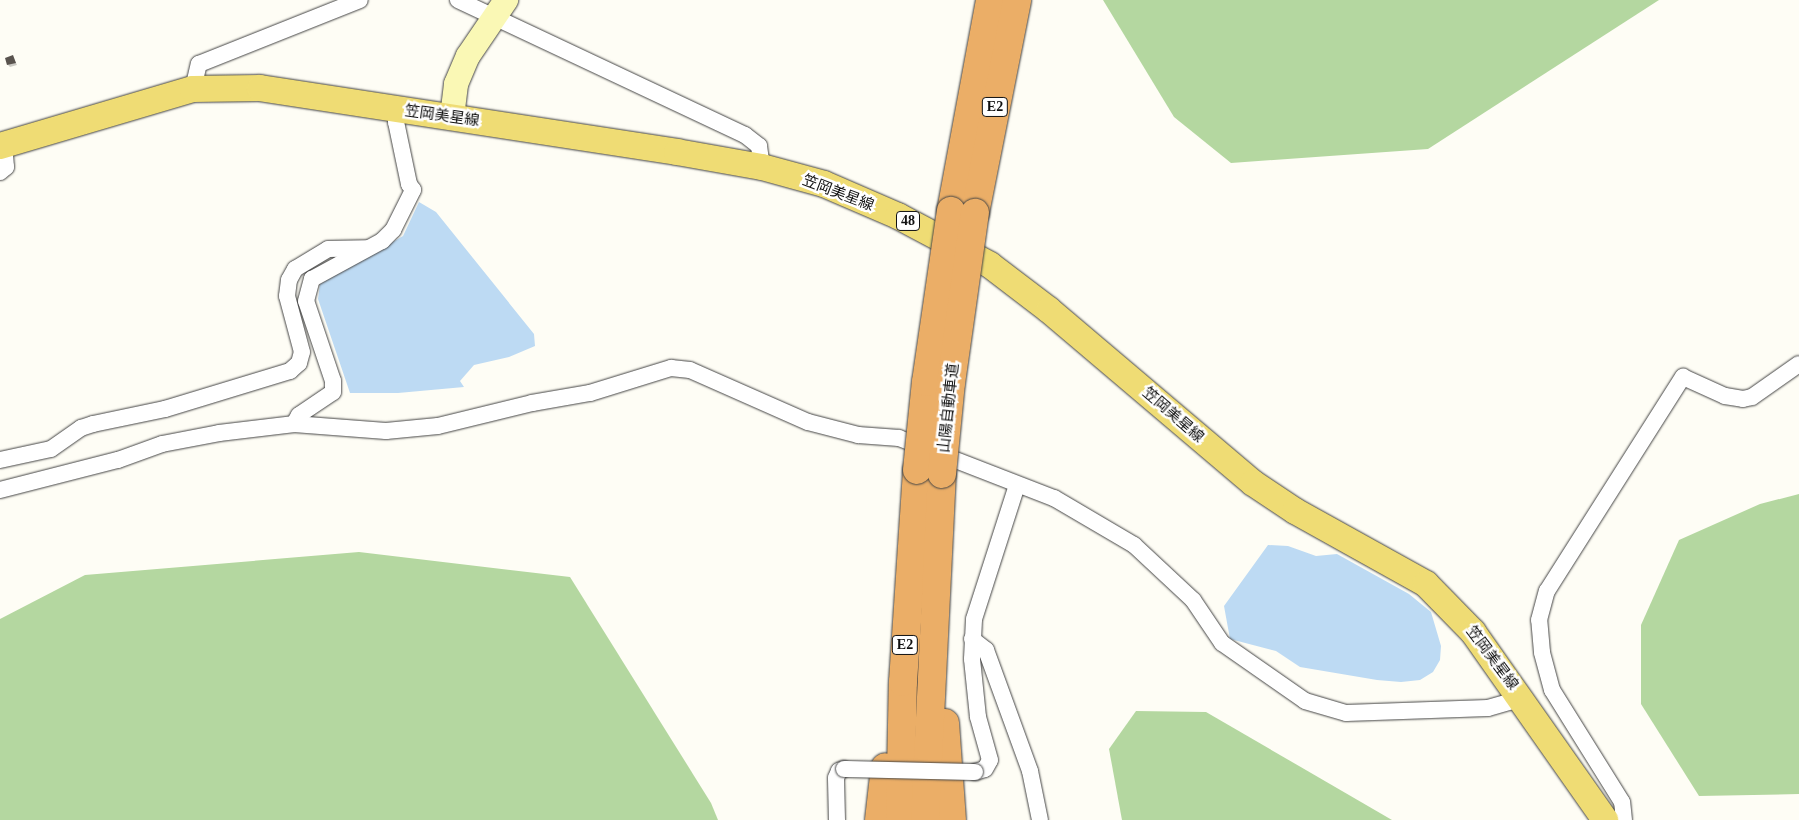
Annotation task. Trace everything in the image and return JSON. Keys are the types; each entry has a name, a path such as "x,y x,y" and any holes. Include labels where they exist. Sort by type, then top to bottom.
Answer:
{"highway":[{"name":"山陽自動車道","path":"900,820 908,580 936,473 951,384 963,212 990,0"},
{"name":"山陽自動車道","path":"926,820 936,473 927,373 963,212 1017,0"},
{"path":"936,473 944,685 952,820"},
{"path":"879,820 908,580"}],"main road":[{"path":"452,117 456,84 468,56 501,8"},
{"name":"笠岡美星線","path":"2,145 145,101 193,89 260,88 762,167 824,184 898,216 990,265 1049,310 1254,483 1295,511 1426,584 1473,632 1523,698 1605,820"}],"street":[{"path":"193,89 199,64 360,0"},
{"path":"458,0 501,8 745,135 759,146 762,167"},
{"path":"294,424 299,415 333,392 333,381 306,302 307,289 312,279 324,270 367,248 393,230 413,190 409,184 396,122 397,110"},
{"path":"0,172 6,167 2,145"},
{"path":"0,460 51,449 81,428 93,424 165,409 290,371 299,362 302,352 287,296 289,280 295,269 328,249 367,248"},
{"path":"1624,820 1622,802 1552,690 1542,652 1539,620 1547,591 1683,377 1725,396 1743,399 1752,397 1799,364"},
{"path":"0,490 118,460 162,444 266,425 294,424 386,430 438,426 532,403 590,393 671,368 681,369 733,386 808,422 858,435 899,438 1017,486 1054,498 1134,545 1193,600 1222,643 1305,700 1346,713 1488,708 1523,698"},
{"path":"837,820 836,778 839,771 844,769 975,772 985,769 990,760 978,717 972,639 974,619 1017,486"},
{"path":"972,639 986,650 1030,772 1040,820"}],"green space":[{"path":"1103,0 1659,0 1428,149 1231,163 1174,117"},
{"path":"1799,494 1799,794 1699,796 1641,704 1641,625 1679,540 1760,504"},
{"path":"359,552 570,577 711,803 718,820 0,820 0,619 85,575"},
{"path":"1136,711 1206,712 1392,820 1122,820 1109,749"}],"water":[{"path":"419,202 436,212 534,334 535,346 509,357 474,365 460,381 464,387 398,393 350,393 318,299 320,284 403,236"},
{"path":"1268,545 1288,546 1316,556 1337,554 1409,594 1431,612 1441,646 1440,660 1433,672 1420,680 1401,682 1377,680 1300,667 1276,651 1230,639 1224,606"}],"building":[{"path":"13,55 16,63 7,65 5,58"}]}
